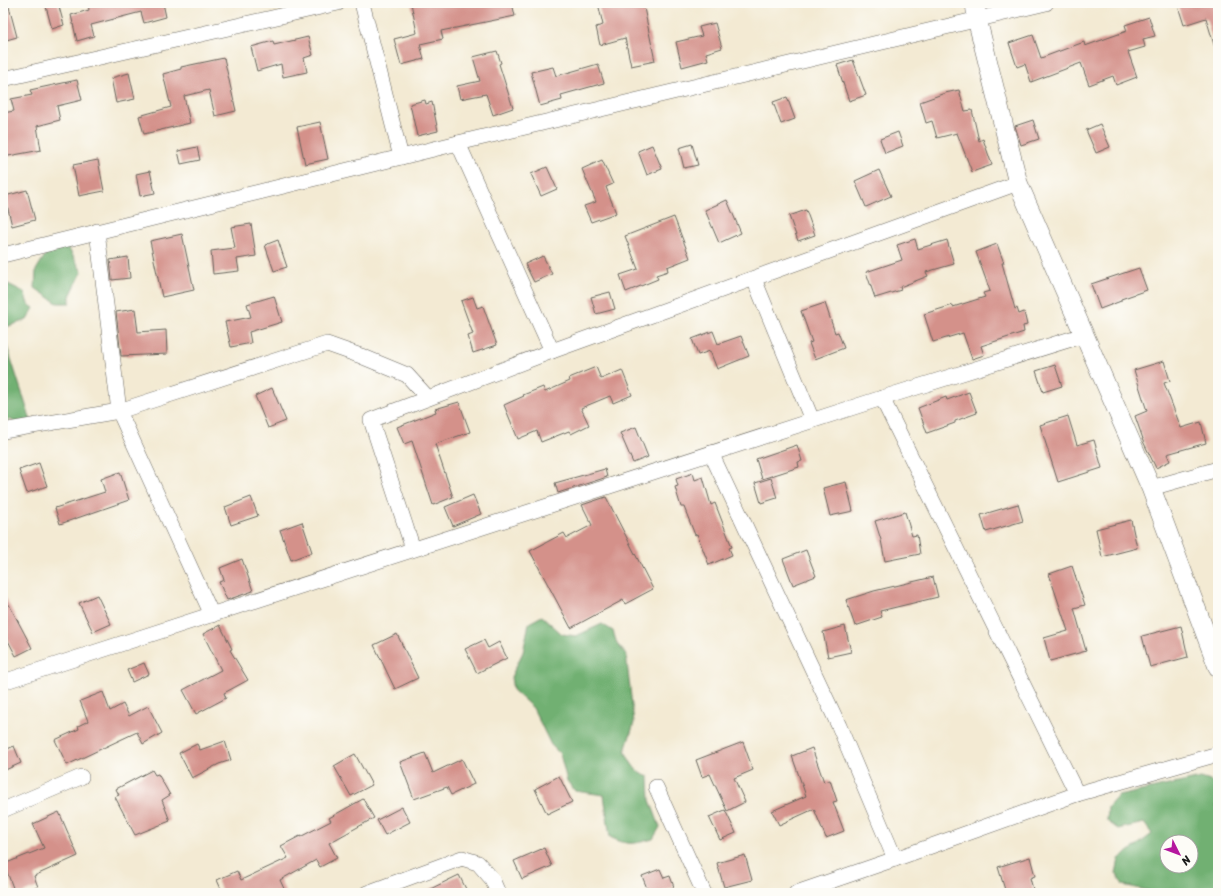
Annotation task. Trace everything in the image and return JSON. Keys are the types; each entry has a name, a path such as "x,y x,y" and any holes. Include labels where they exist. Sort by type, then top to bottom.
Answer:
{"street":[{"path":"3,78 338,3"},
{"path":"362,3 402,157"},
{"path":"3,255 458,143 976,11 1046,3"},
{"path":"976,11 1018,183 1151,488 1218,667"},
{"path":"458,143 552,351"},
{"path":"413,549 371,420 552,351 1018,183"},
{"path":"97,231 119,411 212,614"},
{"path":"754,279 812,420"},
{"path":"3,682 812,420 1084,335"},
{"path":"3,431 119,411 327,344 362,356 408,375 428,398"},
{"path":"882,398 1077,794"},
{"path":"711,453 839,726 894,859"},
{"path":"1151,488 1218,470"},
{"path":"796,893 1077,794 1218,754"},
{"path":"3,810 81,777"},
{"path":"656,787 704,893"},
{"path":"367,893 462,858 478,863 492,879 498,893"}],"green space":[{"path":"65,242 82,272 70,296 70,303 57,303 35,288 36,270 47,252"},
{"path":"6,283 24,292 28,304 34,308 27,320 3,328 3,285"},
{"path":"3,334 31,421 20,426 10,419 3,427 3,411 7,391 3,378"},
{"path":"542,616 562,634 576,636 602,624 613,631 617,644 626,654 634,723 625,751 634,767 649,777 650,800 660,827 653,839 627,843 610,837 604,795 575,791 567,781 560,754 551,745 533,708 513,690 511,677 523,652 529,623"},
{"path":"1201,778 1214,783 1218,791 1218,801 1216,806 1218,807 1218,893 1151,893 1150,891 1123,885 1116,873 1119,859 1152,834 1144,823 1118,829 1107,821 1108,807 1118,796"}],"building":[{"path":"3,3 8,3 17,37 3,41"},
{"path":"45,3 58,3 64,25 52,29"},
{"path":"88,3 163,3 166,17 144,23 141,12 91,25 94,36 77,41 71,15 89,10"},
{"path":"411,3 512,3 515,16 441,31 443,39 420,44 424,59 401,65 394,39 417,33"},
{"path":"598,3 643,3 655,61 631,66 625,38 600,45 596,27 603,25"},
{"path":"1177,3 1218,3 1218,48 1215,48 1206,18 1184,25"},
{"path":"1149,17 1155,36 1143,39 1145,47 1128,52 1137,77 1116,85 1113,76 1089,85 1081,63 1031,82 1025,64 1017,67 1009,43 1033,35 1041,58 1084,42 1085,46 1127,31 1125,25"},
{"path":"715,23 722,48 706,53 708,60 682,67 676,42 702,36 699,27"},
{"path":"308,37 313,55 304,58 307,72 283,77 281,64 257,71 251,47 273,41 274,45"},
{"path":"497,51 501,63 499,64 513,108 493,115 486,94 460,99 457,86 480,81 473,57"},
{"path":"224,58 236,111 215,116 209,90 184,96 190,123 144,134 139,116 171,107 163,74 181,69 181,67"},
{"path":"853,60 866,95 849,101 837,65"},
{"path":"598,64 604,83 561,95 562,100 540,106 531,72 553,67 556,76"},
{"path":"129,73 135,99 116,103 111,78"},
{"path":"77,80 82,100 57,106 60,120 37,126 41,150 3,157 3,113 14,111 11,99 32,95 30,90"},
{"path":"959,90 965,111 972,110 979,141 983,139 992,165 972,172 957,133 937,138 932,121 926,123 920,102 945,93"},
{"path":"787,97 795,119 781,124 773,102"},
{"path":"425,100 426,104 432,102 438,131 417,136 410,104"},
{"path":"1033,120 1039,139 1021,145 1015,126"},
{"path":"320,122 328,159 305,164 297,127"},
{"path":"1100,124 1110,147 1096,153 1086,130"},
{"path":"898,132 903,146 885,153 880,139"},
{"path":"692,144 698,165 684,168 679,148"},
{"path":"652,145 662,169 647,175 638,151"},
{"path":"197,147 200,160 181,164 178,151"},
{"path":"98,160 104,191 79,196 73,165"},
{"path":"602,160 613,184 606,187 616,213 591,222 584,206 596,202 582,169"},
{"path":"547,167 557,189 541,196 531,174"},
{"path":"879,170 891,196 866,207 855,181"},
{"path":"150,171 155,193 140,196 136,174"},
{"path":"27,190 35,220 12,226 5,196"},
{"path":"727,200 741,233 719,243 705,210"},
{"path":"806,210 815,235 798,241 789,216"},
{"path":"674,217 690,258 667,267 668,271 656,275 658,279 626,292 620,275 638,269 625,236"},
{"path":"251,224 256,256 237,259 239,271 213,274 211,251 235,248 231,227"},
{"path":"182,234 194,290 162,297 150,241"},
{"path":"915,239 918,249 947,240 954,264 926,272 928,276 900,287 901,290 875,298 866,272 902,260 897,245"},
{"path":"278,240 287,267 274,271 265,245"},
{"path":"997,244 1004,263 1002,263 1015,309 1017,308 1019,314 1024,312 1027,325 1023,326 1024,332 981,346 984,355 972,359 963,333 933,342 924,314 985,297 983,293 990,291 976,252"},
{"path":"543,256 552,274 534,282 525,264"},
{"path":"128,257 130,278 112,280 110,260"},
{"path":"1139,268 1147,290 1121,299 1121,301 1100,309 1091,284"},
{"path":"610,292 615,309 596,314 591,297"},
{"path":"274,296 282,322 249,332 251,343 231,347 225,322 251,317 247,304"},
{"path":"473,297 477,308 483,306 497,345 473,353 468,336 473,334 461,301"},
{"path":"825,303 835,333 838,332 844,348 815,359 809,343 812,342 801,311"},
{"path":"135,309 138,332 166,330 167,354 121,356 116,312"},
{"path":"713,331 718,344 741,336 749,356 717,369 710,351 698,355 692,339"},
{"path":"1164,361 1170,381 1164,383 1181,428 1201,422 1206,443 1167,454 1170,461 1156,468 1142,439 1135,416 1147,411 1134,370"},
{"path":"1055,365 1062,386 1043,392 1036,371"},
{"path":"596,367 601,379 622,370 632,395 613,403 610,396 581,408 589,425 571,434 569,431 541,442 537,431 518,439 504,405 543,387 545,392 570,381 569,378"},
{"path":"272,388 286,421 268,428 255,396"},
{"path":"969,392 977,413 927,433 918,408 946,397 947,400"},
{"path":"459,402 470,432 435,444 453,497 433,505 412,441 404,444 397,427 436,412 435,409"},
{"path":"1068,416 1077,445 1094,440 1102,468 1058,482 1040,425"},
{"path":"636,427 648,457 633,463 620,433"},
{"path":"797,445 802,461 798,462 799,467 762,479 756,459"},
{"path":"39,463 47,486 27,493 19,470"},
{"path":"605,469 607,477 558,493 555,483"},
{"path":"120,472 129,500 60,524 55,508 105,492 101,479"},
{"path":"693,473 695,480 703,477 711,505 715,503 732,547 729,548 732,555 709,565 697,534 695,535 684,507 681,507 675,487 678,486 676,479"},
{"path":"771,478 777,498 761,503 755,483"},
{"path":"846,482 853,511 830,516 823,488"},
{"path":"473,495 481,514 453,526 445,507"},
{"path":"251,497 258,516 231,525 225,507"},
{"path":"606,497 653,589 625,604 623,600 571,628 530,551 564,533 567,538 592,525 582,505"},
{"path":"1018,504 1023,521 986,532 981,515"},
{"path":"905,512 912,536 917,535 920,554 885,561 881,540 875,521"},
{"path":"1131,520 1137,548 1102,557 1096,529"},
{"path":"302,522 312,552 291,560 280,530"},
{"path":"806,550 816,576 793,585 783,559"},
{"path":"242,559 253,591 227,600 219,582 224,580 220,568"},
{"path":"1072,566 1085,605 1074,608 1086,651 1050,661 1044,638 1068,631 1049,574"},
{"path":"933,577 938,597 880,611 882,617 855,626 846,600 874,591"},
{"path":"3,593 32,648 16,656 3,631"},
{"path":"97,595 111,624 93,632 79,603"},
{"path":"220,625 232,649 230,650 248,680 224,693 226,698 196,714 183,690 221,670 203,634"},
{"path":"845,626 851,652 828,657 823,632"},
{"path":"1181,626 1188,657 1150,667 1142,636"},
{"path":"397,634 418,678 395,689 374,645"},
{"path":"484,640 488,648 499,642 507,658 477,673 465,649"},
{"path":"144,663 149,674 132,682 127,670"},
{"path":"103,692 110,711 123,704 129,716 148,706 162,733 143,744 137,732 67,765 55,740 79,729 78,726 88,721 80,701"},
{"path":"225,741 231,760 219,764 192,778 179,753 197,744 200,750"},
{"path":"743,742 753,770 734,778 745,802 727,811 710,774 702,777 696,760"},
{"path":"14,746 21,763 3,771 3,751"},
{"path":"812,748 824,782 830,780 837,801 833,802 844,831 826,838 814,809 779,825 772,811 806,796 792,756"},
{"path":"425,753 433,773 462,759 474,784 451,795 447,787 414,799 400,762"},
{"path":"355,754 372,785 351,796 334,766"},
{"path":"152,770 155,775 158,774 170,795 162,800 170,821 135,835 115,797 119,795 116,789"},
{"path":"559,776 572,802 547,814 535,789"},
{"path":"363,799 374,818 329,843 337,858 320,867 316,860 280,880 286,893 212,893 221,889 217,880 237,871 241,880 288,858 281,846 331,821 329,818"},
{"path":"402,807 410,822 385,835 377,820"},
{"path":"725,810 736,833 720,840 709,817"},
{"path":"59,812 78,856 34,876 38,887 23,893 15,893 4,864 44,848 33,824"},
{"path":"544,848 552,866 522,879 514,861"},
{"path":"745,855 752,880 724,887 717,863"},
{"path":"1030,857 1035,876 1030,878 1034,893 1006,893 998,867"},
{"path":"660,869 664,878 670,876 674,887 660,893 649,893 642,876"},
{"path":"459,875 468,893 422,893"}]}
